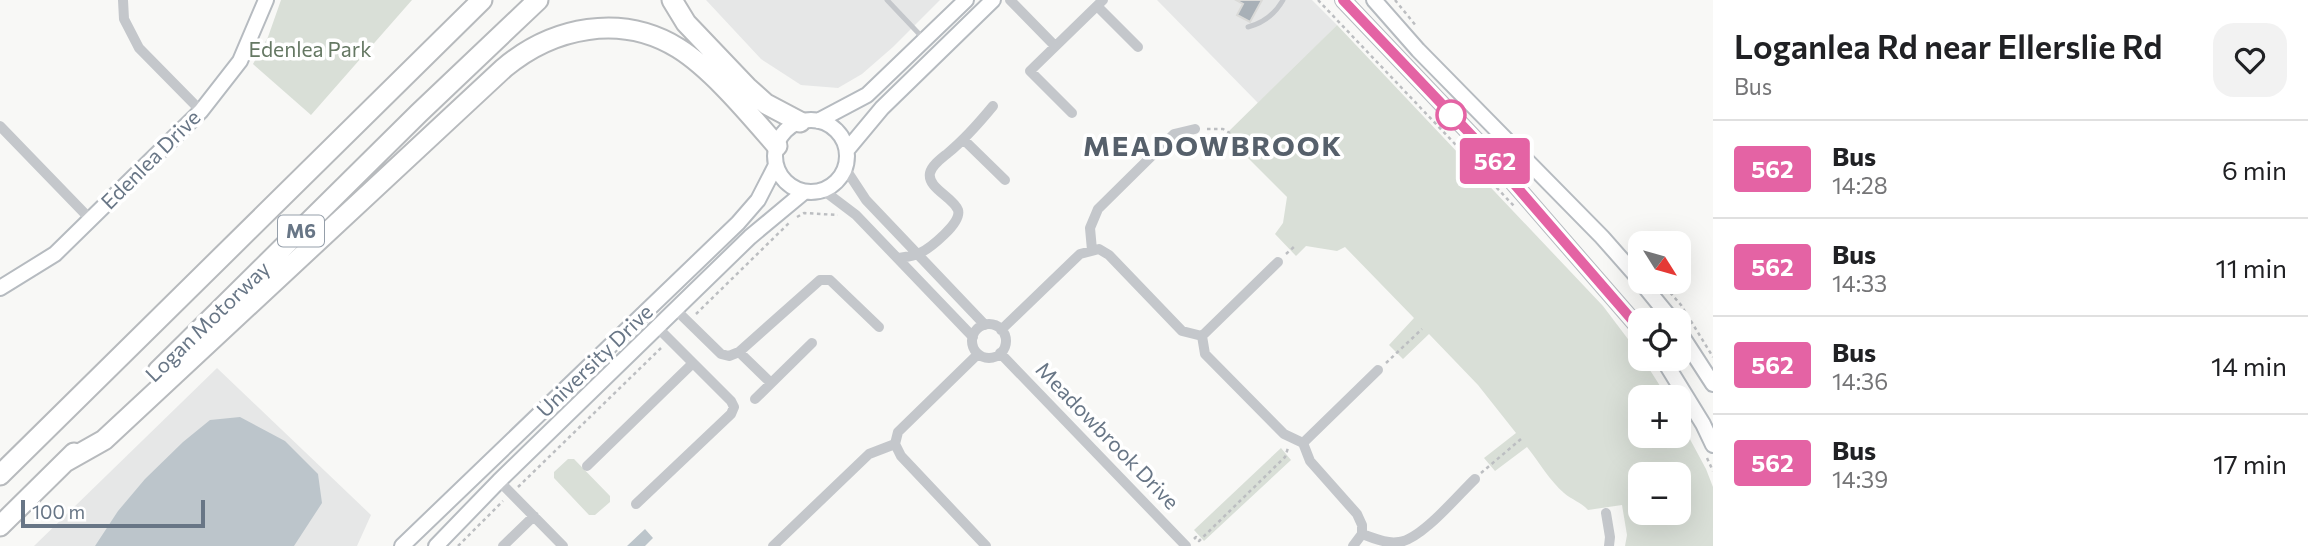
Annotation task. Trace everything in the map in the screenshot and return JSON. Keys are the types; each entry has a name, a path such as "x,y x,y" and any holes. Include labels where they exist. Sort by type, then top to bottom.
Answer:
{"highway":[{"path":"447,35 470,0"},
{"name":"Logan Motorway","path":"0,475 482,0"},
{"name":"Logan Motorway","path":"0,526 419,113 538,0"},
{"path":"672,0 686,23 766,104 809,121"},
{"path":"65,462 104,440 504,68 545,40 583,29 601,28 620,28 659,38 696,62 776,155"}],"main road":[{"name":"Edenlea Drive","path":"0,288 55,254 201,111 240,61 266,0"},
{"path":"809,121 837,131 844,139 847,150 845,168 840,178 823,190 804,192 786,183 776,155 782,135 809,121 867,95 966,0"},
{"path":"847,150 882,108 993,0"},
{"path":"1343,0 1476,140 1628,315"},
{"path":"1374,0 1418,50 1602,237 1628,267"},
{"name":"University Drive","path":"402,546 738,223 758,200 776,155"},
{"name":"University Drive","path":"436,546 499,481 750,237 804,192"},
{"path":"1651,294 1662,308"},
{"path":"1691,350 1713,384"},
{"path":"1670,371 1713,445"},
{"name":"University Drive","path":"426,546 453,529"}],"street":[{"path":"123,0 124,19 139,48 201,111"},
{"path":"1010,0 1055,46"},
{"path":"1072,113 1030,71 1100,3 1138,47"},
{"path":"899,258 917,255 931,246 958,217 958,210 932,183 929,176 931,169 964,140 993,106"},
{"path":"0,126 91,220"},
{"path":"1092,250 1090,228 1098,209 1174,134 1195,128"},
{"path":"964,140 1005,180"},
{"path":"845,168 866,200 985,325"},
{"path":"823,190 856,215 973,337"},
{"path":"1001,330 1080,254 1099,249 1109,255 1182,331 1202,337"},
{"path":"1202,337 1278,262"},
{"path":"676,310 721,354 729,356 739,352 779,314 820,280 825,279 879,327"},
{"path":"985,325 997,326 1006,343 1000,353 988,358 978,354 973,344 973,337 979,328 985,325"},
{"path":"636,504 731,414 734,408 731,401 657,327"},
{"path":"1202,337 1205,354 1284,435 1303,443 1310,461 1357,513 1362,534 1353,546"},
{"path":"755,399 811,343"},
{"path":"739,352 771,383"},
{"name":"Meadowbrook Drive","path":"1000,353 1190,542"},
{"path":"978,354 898,432 895,444 901,456 982,545"},
{"path":"587,466 693,363"},
{"path":"1303,443 1378,370"},
{"path":"773,546 869,454 895,444"},
{"path":"1362,534 1387,542 1402,542 1416,536 1475,479"},
{"path":"499,481 563,546"},
{"path":"1606,513 1609,546"},
{"path":"503,546 534,516"}],"lane":[{"path":"887,0 925,40"},
{"path":"1248,27 1261,23 1278,9 1283,0"}],"path":[{"path":"1318,0 1514,206"},
{"path":"1195,128 1223,129 1230,133"},
{"path":"688,322 794,218 804,213 843,213"},
{"path":"1278,262 1296,245"},
{"path":"1671,294 1713,357"},
{"path":"1378,370 1422,329"},
{"path":"458,546 670,340"},
{"path":"1475,479 1521,439"},
{"path":"1190,542 1196,537 1199,541 1285,457 1290,445 1303,443"}],"shaded area":[{"path":"706,0 940,0 862,74 838,88 801,85 761,59"},
{"path":"1157,0 1312,0 1337,25 1258,103"},
{"path":"217,368 371,515 357,546 34,546"},
{"path":"240,417 285,441 318,474 322,503 294,546 95,546 118,511 145,479 183,442 210,420"},
{"path":"645,529 653,538 645,546 627,546"}],"green space":[{"name":"Edenlea Park","path":"281,0 412,0 311,115 253,64 268,37"},
{"path":"1337,25 1603,306 1628,339 1628,371 1651,371 1659,385 1628,385 1628,448 1691,448 1691,441 1713,487 1713,546 1625,546 1627,535 1622,505 1588,510 1559,488 1527,447 1495,471 1484,458 1516,433 1478,385 1429,334 1403,359 1389,345 1414,318 1345,247 1337,251 1306,246 1296,256 1275,234 1283,223 1287,197 1225,135"},
{"path":"1281,448 1291,460 1204,541 1194,530"},
{"path":"568,459 574,459 610,496 610,502 595,515 589,515 554,478 554,472"}],"building":[{"path":"1236,0 1262,0 1250,22 1237,15 1243,4"}],"bus line":[{"name":"562","path":"1343,0 1476,140 1628,315"}],"district":[{"name":"MEADOWBROOK","path":"1213,146"}]}
